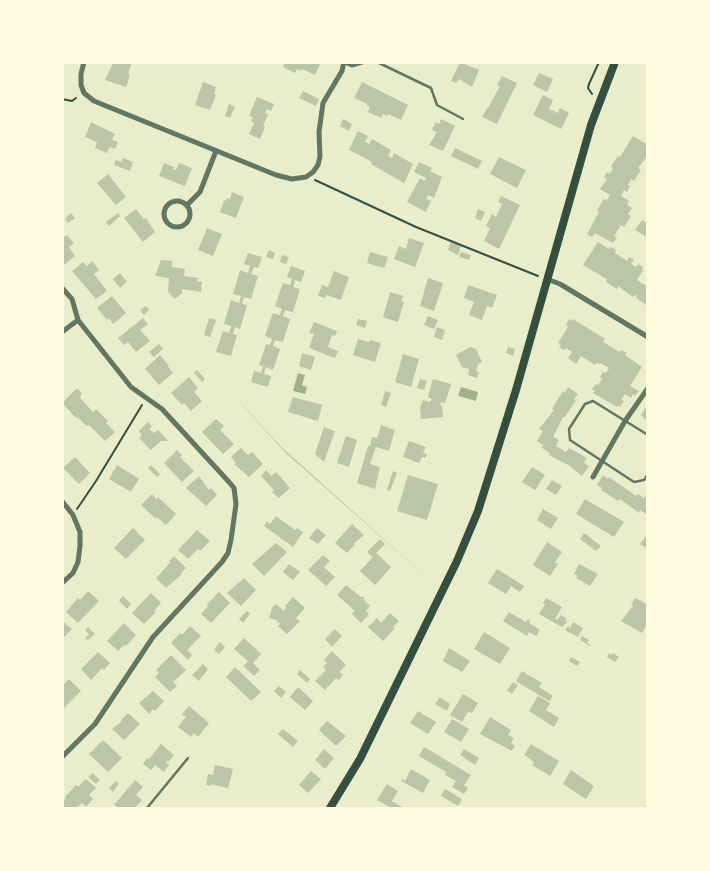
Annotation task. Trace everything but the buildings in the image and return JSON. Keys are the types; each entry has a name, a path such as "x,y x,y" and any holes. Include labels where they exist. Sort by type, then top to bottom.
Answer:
{"main road":[{"path":"330,808 360,760 467,539 496,455 598,104 615,62"}],"street":[{"path":"84,62 80,80 84,92 94,101 285,178 297,179 306,177 316,169 320,161 319,132 323,103 342,71 345,62 352,66 362,62"},
{"path":"187,205 200,192 216,151"},
{"path":"180,201 187,205 190,212 188,220 182,226 174,227 167,222 164,215 166,207 172,202 180,201"},
{"path":"547,279 560,284 648,337"},
{"path":"62,288 72,299 78,320 131,387 162,410 234,488 236,504 232,540 228,553 217,569 153,637 95,724 62,757"},
{"path":"62,332 78,320"},
{"path":"593,477 648,388"},
{"path":"62,501 73,515 80,532 78,562 72,573 62,584"}],"lane":[{"path":"377,62 432,88 437,105 463,119"},
{"path":"648,435 593,401 585,404 569,429 570,440 634,482 644,480 648,474"},
{"path":"147,808 188,758"}],"path":[{"path":"598,62 588,88 598,104"},
{"path":"62,99 72,101 84,92"},
{"path":"306,177 416,226 547,279"},
{"path":"73,515 96,481 146,398"}],"shaded area":[{"path":"298,373 305,375 302,385 307,387 305,394 293,391"},
{"path":"461,387 478,392 476,401 458,396"},
{"path":"228,389 283,449 434,584 284,451"}]}
